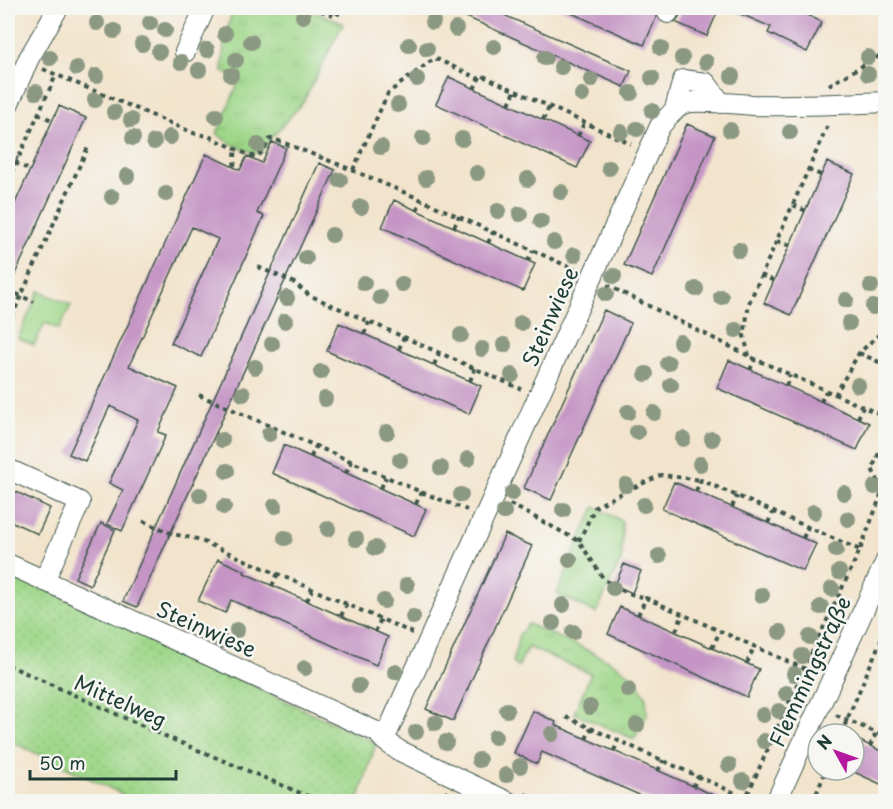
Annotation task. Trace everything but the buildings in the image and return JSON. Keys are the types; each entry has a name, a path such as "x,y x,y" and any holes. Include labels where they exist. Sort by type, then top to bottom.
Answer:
{"street":[{"path":"8,105 27,62 58,8"},
{"path":"185,52 205,8"},
{"name":"Steinwiese","path":"384,740 660,126 675,109 684,103 837,105 885,102"},
{"path":"8,469 80,502 44,581"},
{"name":"Flemmingstraße","path":"776,801 885,561"},
{"name":"Steinwiese","path":"8,564 377,732 398,750 508,801"}],"path":[{"path":"312,8 337,16 341,8"},
{"path":"826,87 885,52"},
{"path":"353,170 388,93 435,58 479,79"},
{"path":"27,62 186,130 208,136 251,156 258,156 270,139 274,139 353,170 593,278 755,359 885,417"},
{"path":"8,181 56,75"},
{"path":"474,89 481,75 648,152"},
{"path":"509,104 515,91"},
{"path":"749,356 744,336 749,303 837,105"},
{"path":"543,120 549,107"},
{"path":"38,114 52,120"},
{"path":"578,136 584,123"},
{"path":"8,325 88,147"},
{"path":"234,166 236,148"},
{"path":"8,154 30,170"},
{"path":"808,169 821,175"},
{"path":"8,198 16,201"},
{"path":"417,210 422,200"},
{"path":"792,205 806,211"},
{"path":"454,227 459,216"},
{"path":"488,243 493,232"},
{"path":"777,240 790,246"},
{"path":"528,261 532,250"},
{"path":"258,267 292,282 309,295 538,397"},
{"path":"761,275 774,281"},
{"path":"8,290 34,302"},
{"path":"364,334 369,322"},
{"path":"835,395 859,352 885,328"},
{"path":"399,349 404,337"},
{"path":"859,352 885,365"},
{"path":"434,365 440,353"},
{"path":"750,370 755,359"},
{"path":"470,381 475,368"},
{"path":"786,386 790,375"},
{"path":"821,402 826,391"},
{"path":"199,395 421,492 485,516"},
{"path":"858,418 862,407"},
{"path":"745,799 860,550 883,490 872,469 885,437"},
{"path":"311,457 316,446"},
{"path":"346,473 351,461"},
{"path":"579,541 595,507 660,475 701,480 860,550"},
{"path":"381,488 386,477"},
{"path":"696,491 701,480"},
{"path":"416,504 421,492"},
{"path":"732,507 737,496"},
{"path":"524,511 579,541 603,578 614,587 683,614 831,681"},
{"path":"768,523 772,512"},
{"path":"143,521 173,534 197,539 429,640"},
{"path":"803,538 808,527"},
{"path":"273,586 278,573"},
{"path":"307,601 312,589"},
{"path":"639,615 646,598"},
{"path":"341,616 347,604"},
{"path":"676,631 683,614"},
{"path":"375,632 381,619"},
{"path":"847,720 885,628"},
{"path":"712,648 720,631"},
{"path":"747,663 754,646"},
{"name":"Mittelweg","path":"8,665 166,737 322,801"},
{"path":"819,708 885,737"},
{"path":"566,717 745,799 755,801"},
{"path":"586,739 591,728"},
{"path":"870,746 876,733"},
{"path":"614,751 618,740"},
{"path":"658,771 663,760"},
{"path":"693,787 698,776"},
{"path":"813,801 821,782"}],"green space":[{"path":"233,8 300,8 343,24 303,102 258,153 236,146 217,133 240,79 222,71 224,42"},
{"path":"39,291 71,305 59,329 45,323 34,345 18,338"},
{"path":"595,507 622,521 622,558 596,613 557,594"},
{"path":"8,572 376,743 358,801 137,801 8,740"},
{"path":"528,624 612,662 632,676 646,696 647,715 634,739 574,713 591,674 528,647 518,667 513,662 519,635"}]}
